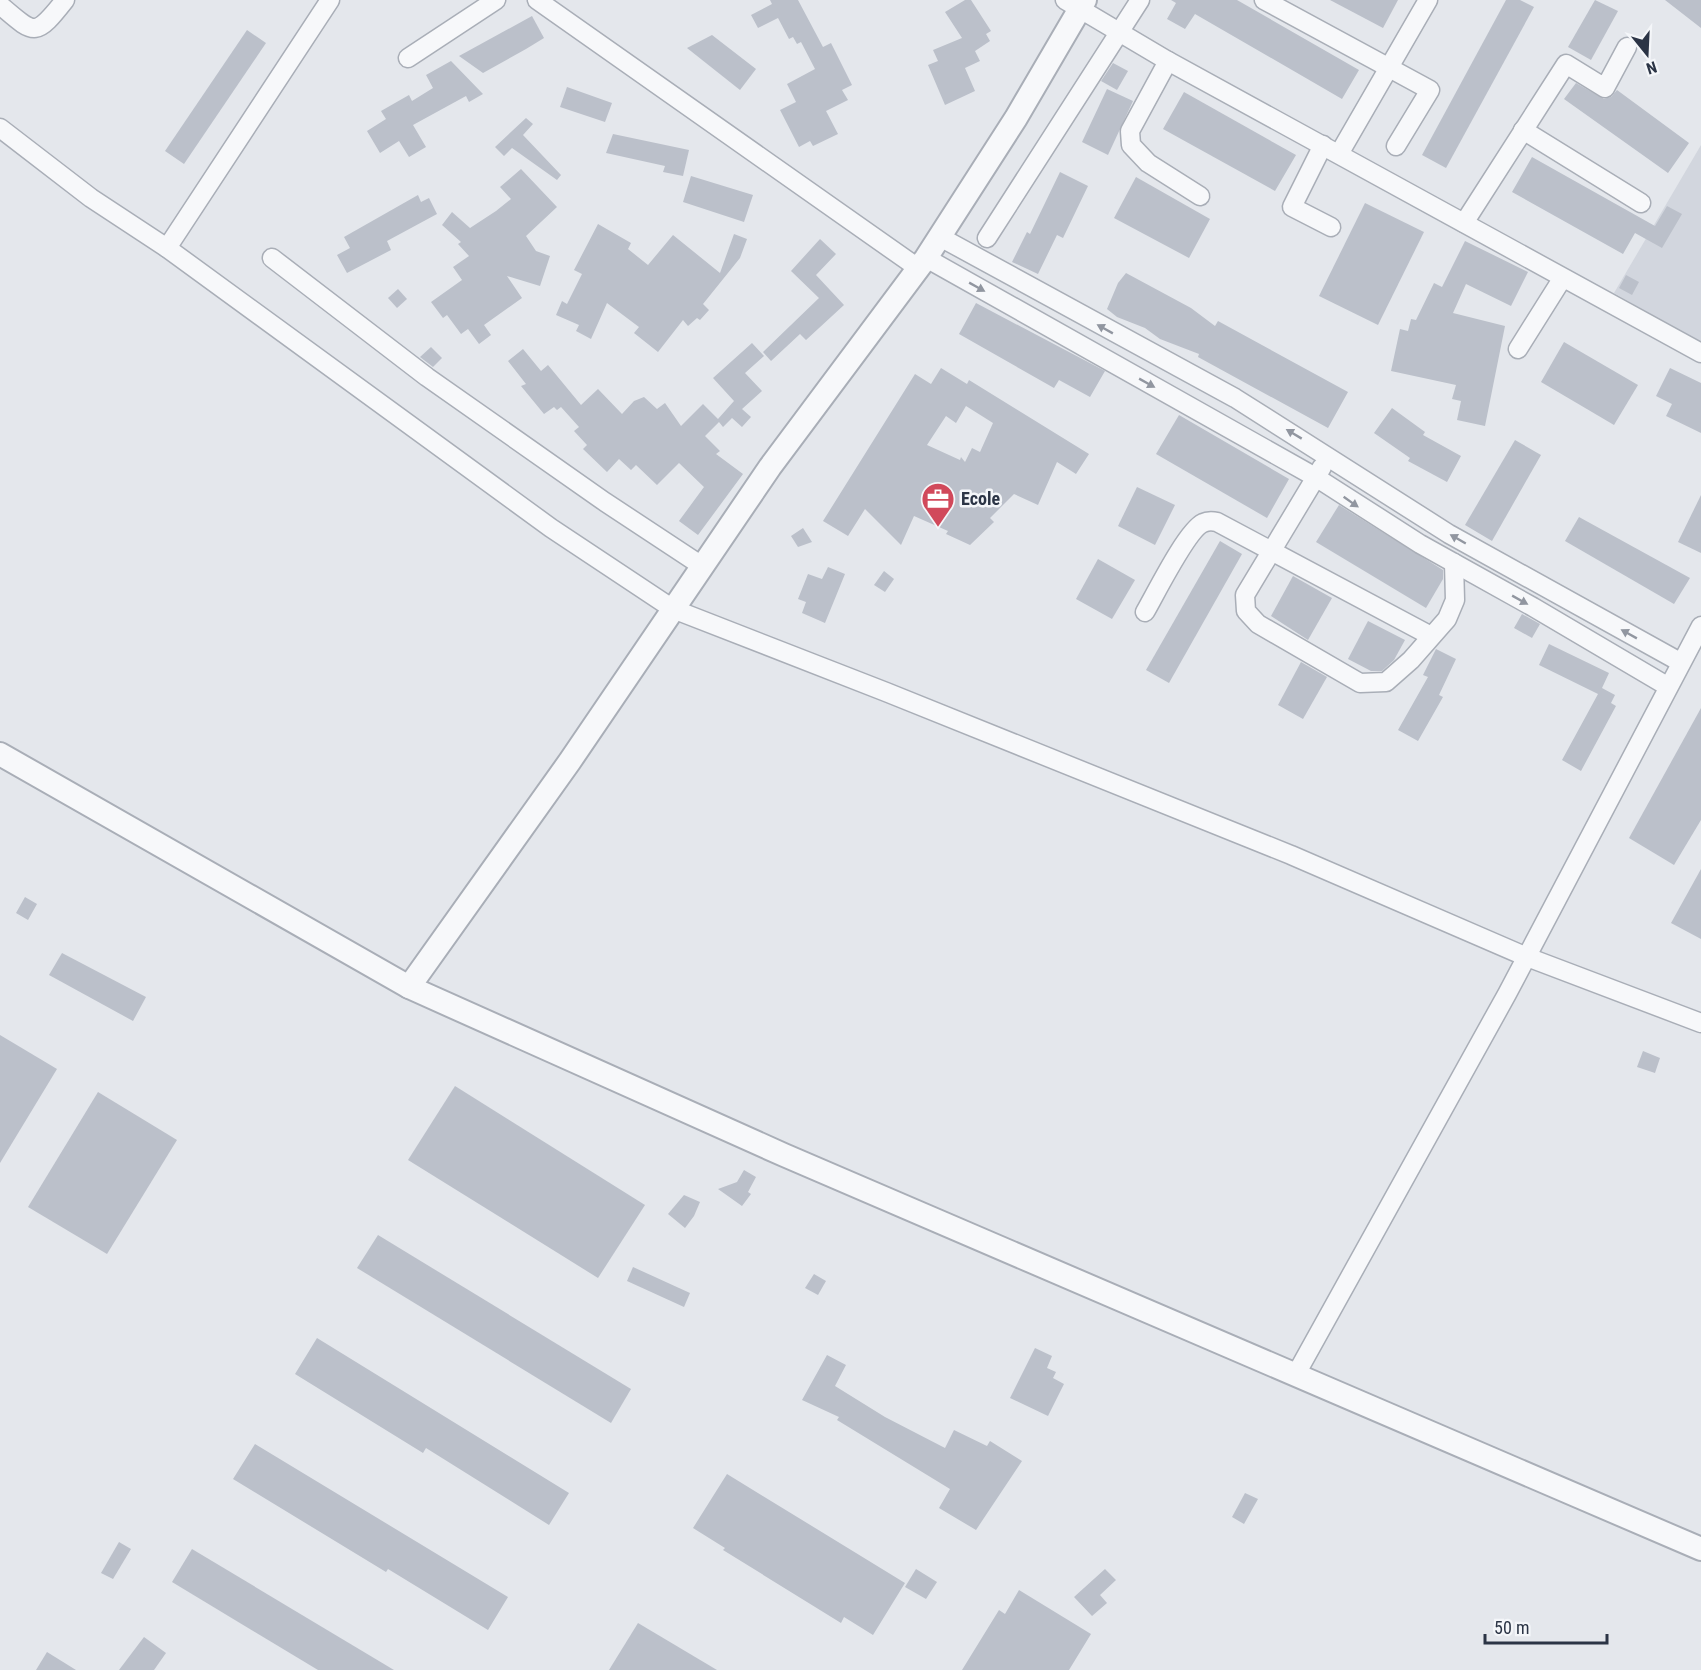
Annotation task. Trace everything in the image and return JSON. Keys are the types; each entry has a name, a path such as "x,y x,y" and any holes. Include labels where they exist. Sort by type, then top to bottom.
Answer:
{"street":[{"path":"0,5 27,28 34,29 49,20 64,0"},
{"path":"167,248 330,0"},
{"path":"408,58 496,0"},
{"path":"537,0 922,263 1317,478 1419,544 1533,607 1667,686"},
{"path":"987,238 1140,0"},
{"path":"1264,0 1430,90 1396,146"},
{"path":"1331,226 1292,207 1389,67 1428,0"},
{"path":"409,987 570,761 770,467 940,237 1016,118 1076,3 1120,34 1168,61 1331,149 1562,279 1701,353"},
{"path":"1464,223 1566,64 1605,88 1627,47"},
{"path":"1168,61 1130,131 1131,145 1148,163 1200,196"},
{"path":"0,128 91,198 167,248 551,528 673,609 875,687 1291,855 1527,957 1701,1023"},
{"path":"1523,130 1641,203"},
{"path":"940,237 1235,398 1434,523 1534,582 1680,662"},
{"path":"272,258 427,377 605,502 702,566"},
{"path":"1518,349 1562,279"},
{"path":"1328,455 1317,478 1245,595 1244,605 1250,617 1360,683 1377,684 1395,676 1446,618 1455,600 1454,563"},
{"path":"1145,612 1187,540 1203,523 1217,522 1431,636"},
{"path":"1419,544 1434,523"},
{"path":"1295,1376 1527,957 1667,686 1701,626"},
{"path":"0,754 409,987 784,1155 1701,1549"}],"shaded area":[{"path":"1701,145 1701,343 1614,293"}],"building":[{"path":"770,0 798,0 823,47 831,43 852,85 842,90 848,100 826,111 838,134 813,146 810,141 799,147 780,110 796,102 787,84 815,69 801,42 797,44 793,37 789,39 778,18 758,28 751,15 772,4"},
{"path":"965,0 971,0 991,31 986,34 990,41 975,51 980,61 965,68 975,91 945,105 928,65 938,61 933,50 962,38 945,12"},
{"path":"1171,0 1237,0 1359,70 1342,99 1195,14 1185,29 1167,19 1176,3"},
{"path":"1330,0 1398,0 1383,28"},
{"path":"1506,0 1520,0 1534,7 1446,168 1422,155"},
{"path":"1595,0 1618,11 1591,60 1568,47"},
{"path":"1665,0 1701,0 1701,28"},
{"path":"532,16 544,38 483,73 459,56"},
{"path":"247,30 266,43 184,164 165,151"},
{"path":"712,35 756,69 740,90 687,48"},
{"path":"451,61 483,94 469,102 466,96 413,125 426,147 409,157 399,141 380,153 367,131 386,119 381,111 409,95 412,101 433,88 426,75"},
{"path":"1113,63 1128,71 1117,90 1101,81"},
{"path":"1576,83 1604,99 1611,97 1617,90 1689,143 1668,173 1564,99"},
{"path":"567,87 612,103 605,122 560,107"},
{"path":"1107,89 1133,101 1108,155 1082,142"},
{"path":"1184,92 1296,155 1275,191 1163,129"},
{"path":"526,118 533,124 523,135 561,175 557,180 512,148 504,156 495,147"},
{"path":"613,134 689,150 683,176 663,172 665,166 606,153"},
{"path":"1532,157 1655,226 1667,206 1682,214 1662,248 1635,233 1623,254 1512,192"},
{"path":"521,169 557,207 526,236 536,251 550,256 540,286 507,276 522,298 484,325 491,335 479,344 468,329 461,334 447,315 443,318 431,302 462,280 453,267 469,256 458,244 461,242 442,225 452,212 470,228 496,211 511,199 500,187"},
{"path":"1060,172 1088,186 1063,238 1057,235 1038,274 1012,262 1027,232 1030,234"},
{"path":"691,176 753,195 744,222 683,202"},
{"path":"1136,177 1210,219 1189,258 1114,218"},
{"path":"418,195 421,202 429,198 437,214 387,241 391,250 347,273 337,255 350,248 344,237"},
{"path":"1365,203 1424,232 1378,325 1319,296"},
{"path":"598,224 631,243 628,249 648,265 673,235 720,273 734,234 747,239 740,258 703,304 709,310 700,320 697,318 688,326 683,320 658,352 634,333 639,327 607,303 591,339 576,331 579,325 556,315 562,301 567,304 582,274 574,270"},
{"path":"820,239 836,254 816,275 844,305 806,340 800,334 771,361 763,352 819,298 791,271"},
{"path":"1465,241 1528,272 1511,306 1466,284 1453,313 1505,326 1485,426 1457,420 1461,401 1452,399 1456,385 1391,371 1400,329 1408,331 1411,319 1416,320 1434,283 1442,287"},
{"path":"1126,273 1191,308 1215,326 1218,321 1348,392 1328,428 1198,357 1199,354 1160,339 1145,328 1117,317 1107,309 1118,283"},
{"path":"1626,275 1639,282 1632,295 1619,288"},
{"path":"398,289 407,299 397,308 388,298"},
{"path":"976,303 1105,371 1090,397 1059,380 1054,388 959,334"},
{"path":"1564,342 1638,385 1614,425 1541,382"},
{"path":"752,343 764,356 745,373 762,391 742,409 751,417 742,427 732,418 723,427 719,422 705,436 720,451 716,454 743,474 698,535 679,521 704,487 679,463 657,485 636,465 631,470 619,459 607,472 583,449 587,445 574,431 579,427 561,407 557,410 554,407 544,414 521,386 526,384 508,361 523,349 541,371 548,365 581,405 598,389 622,414 634,401 644,397 657,409 665,403 681,426 703,404 718,419 734,401 713,378"},
{"path":"431,347 442,358 433,367 420,357"},
{"path":"941,368 967,384 969,380 1089,454 1076,474 1057,462 1038,505 1014,494 990,518 994,522 970,545 946,534 948,531 914,516 901,545 865,509 848,536 823,521 915,374 931,384","holes":["966,406 993,423 980,452 972,448 965,462 961,457 960,460 927,445 946,416 956,423"]},
{"path":"1670,368 1701,383 1701,433 1666,416 1672,404 1656,396"},
{"path":"1392,408 1425,432 1423,435 1461,456 1447,482 1408,461 1410,458 1374,433"},
{"path":"1179,415 1289,479 1267,518 1156,454"},
{"path":"1515,440 1541,455 1492,541 1465,525"},
{"path":"1137,487 1175,505 1155,545 1118,526"},
{"path":"1701,495 1701,553 1678,542"},
{"path":"1339,505 1443,570 1443,579 1426,608 1316,542"},
{"path":"1579,517 1690,578 1674,604 1565,541"},
{"path":"803,528 812,542 798,547 791,536"},
{"path":"1220,541 1242,554 1169,683 1146,670"},
{"path":"1098,559 1135,580 1112,619 1076,599"},
{"path":"828,567 845,574 825,623 802,613 806,602 798,599 808,574 822,579"},
{"path":"884,571 894,579 885,592 874,585"},
{"path":"1293,576 1332,598 1308,640 1271,616"},
{"path":"1522,614 1540,624 1532,638 1514,628"},
{"path":"1368,621 1405,640 1394,660 1382,671 1371,671 1348,659"},
{"path":"1549,644 1609,673 1602,688 1615,695 1611,703 1616,706 1581,771 1562,760 1598,694 1539,665"},
{"path":"1436,649 1456,659 1439,695 1443,697 1418,741 1398,730 1428,677 1423,675"},
{"path":"1301,662 1327,677 1303,719 1278,705"},
{"path":"1701,708 1701,820 1674,865 1629,838"},
{"path":"1701,869 1701,939 1671,923"},
{"path":"25,897 37,904 28,920 16,913"},
{"path":"62,953 146,997 133,1021 49,975"},
{"path":"0,1035 57,1069 0,1163"},
{"path":"1643,1051 1660,1058 1655,1073 1637,1067"},
{"path":"455,1086 645,1205 598,1278 408,1160"},
{"path":"98,1092 177,1140 107,1254 28,1207"},
{"path":"744,1170 756,1177 748,1192 751,1194 742,1206 718,1189 737,1182"},
{"path":"684,1195 700,1202 685,1228 668,1214"},
{"path":"378,1235 631,1389 611,1423 357,1268"},
{"path":"633,1267 690,1293 684,1307 627,1281"},
{"path":"814,1274 826,1281 818,1295 805,1288"},
{"path":"317,1338 569,1493 549,1525 426,1448 423,1453 295,1374"},
{"path":"1035,1348 1052,1356 1047,1368 1056,1372 1053,1378 1064,1384 1048,1416 1010,1398"},
{"path":"827,1355 846,1365 835,1386 885,1417 945,1448 954,1430 987,1446 990,1441 1022,1461 976,1530 939,1508 950,1489 837,1420 839,1417 802,1400"},
{"path":"255,1444 508,1597 488,1630 388,1569 386,1572 233,1479"},
{"path":"727,1474 905,1583 873,1635 844,1617 841,1623 723,1550 725,1548 693,1528"},
{"path":"1245,1493 1258,1499 1244,1524 1232,1517"},
{"path":"119,1542 131,1549 113,1579 101,1573"},
{"path":"192,1549 394,1670 318,1670 172,1582"},
{"path":"916,1569 937,1582 926,1599 905,1587"},
{"path":"1105,1569 1116,1580 1100,1595 1107,1603 1092,1616 1074,1597"},
{"path":"1019,1590 1091,1634 1069,1670 962,1670 999,1610 1005,1614"},
{"path":"638,1623 717,1670 609,1670"},
{"path":"144,1637 166,1653 154,1670 119,1670"},
{"path":"47,1652 76,1670 36,1670"}],"place":[{"name":"Ecole","path":"938,528"}]}
